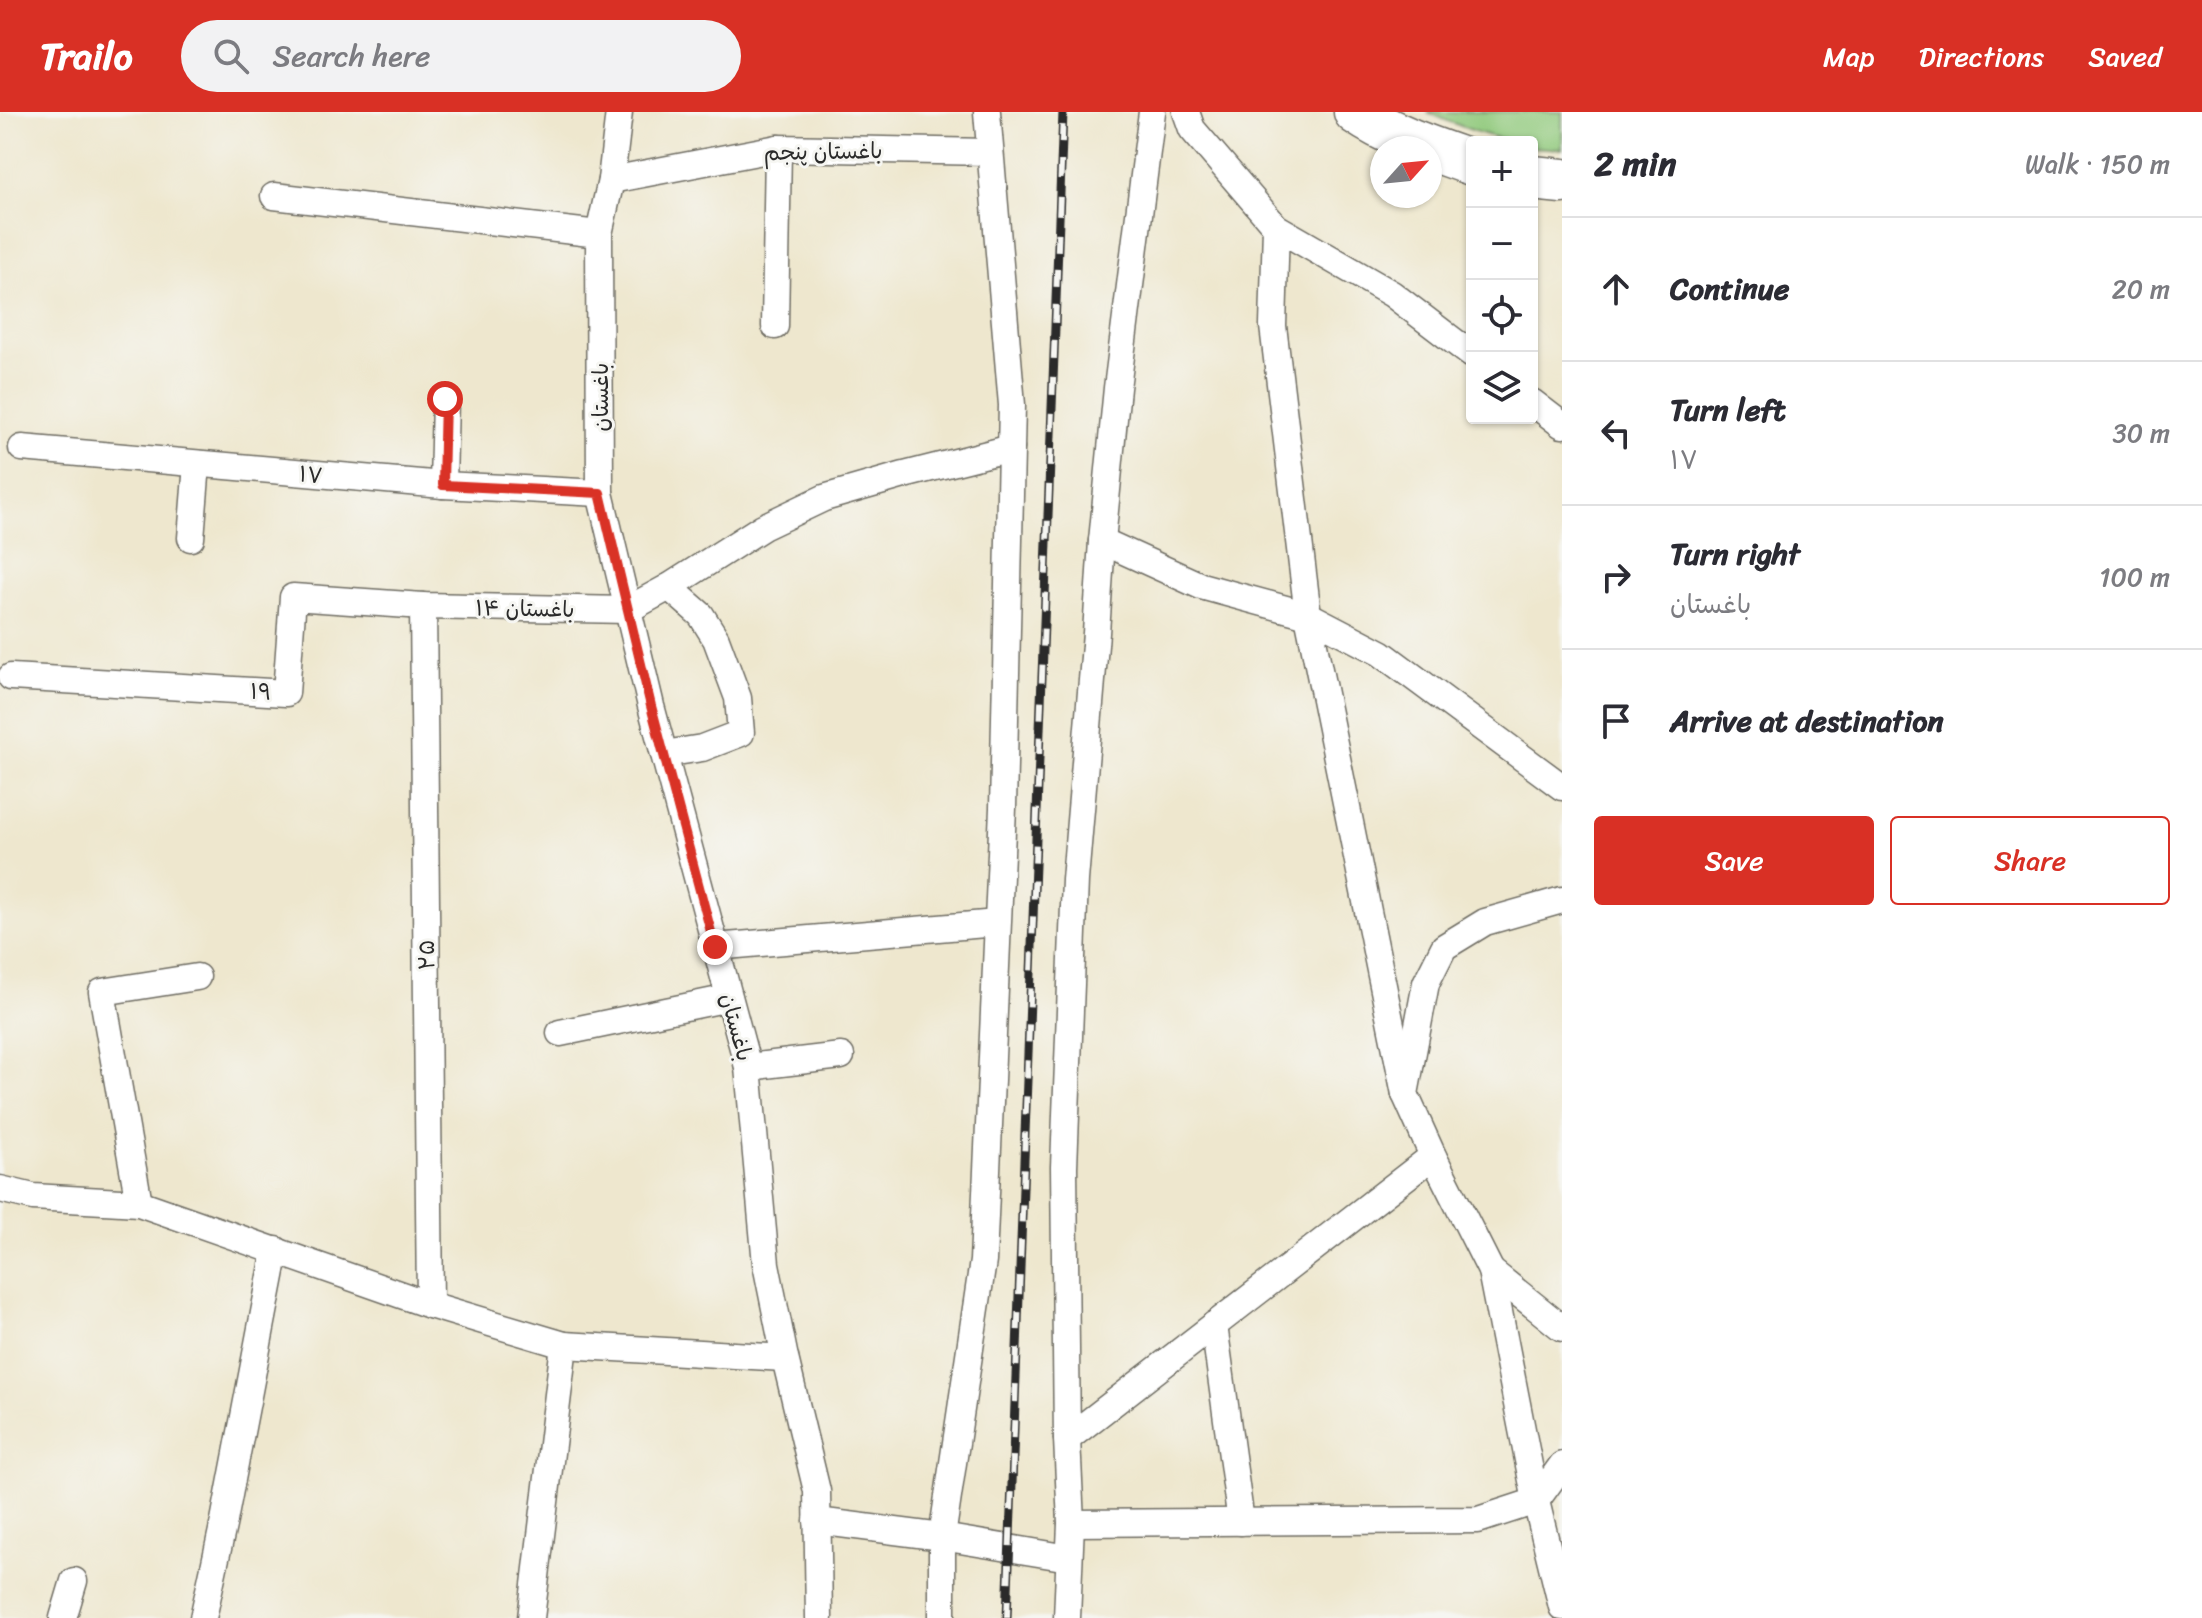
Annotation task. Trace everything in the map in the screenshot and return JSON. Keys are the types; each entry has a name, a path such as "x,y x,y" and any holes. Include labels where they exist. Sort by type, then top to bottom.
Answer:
{"highway":[{"path":"1356,112 1375,125 1466,161"},
{"path":"1538,179 1562,181"}],"street":[{"name":"باغستان","path":"619,112 611,180 599,234 600,493 664,754 748,1067 766,1264 817,1491 819,1618"},
{"path":"942,1618 942,1537 983,1261 1003,808 1012,405 987,112"},
{"path":"1067,1618 1071,1523 1064,1167 1075,880 1117,388 1152,112"},
{"path":"1186,112 1192,129 1276,227 1392,294 1468,352"},
{"name":"باغستان پنجم","path":"611,180 778,148 990,152"},
{"path":"775,326 778,148"},
{"path":"274,196 599,234"},
{"path":"1276,227 1273,326 1308,615 1405,1094 1491,1271 1536,1501 1562,1607"},
{"path":"443,485 445,399"},
{"path":"1538,407 1562,425"},
{"name":"۱۷","path":"22,448 443,485 600,493"},
{"path":"627,610 763,527 824,498 1011,448"},
{"path":"191,538 197,464"},
{"path":"1102,541 1201,586 1308,615 1381,653 1562,787"},
{"path":"664,754 702,748 741,733 738,698 716,639 701,615 669,587"},
{"name":"۱۹","path":"11,677 286,693 293,597 423,606"},
{"name":"باغستان ۱۴","path":"423,606 627,610"},
{"name":"۲۵","path":"423,606 430,1305"},
{"path":"1405,1094 1426,983 1444,947 1485,922 1562,900"},
{"path":"715,947 997,923"},
{"path":"139,1203 102,992 197,977"},
{"path":"560,1033 729,998"},
{"path":"748,1067 841,1056"},
{"path":"1067,1439 1433,1156"},
{"path":"0,1189 33,1197 139,1203 430,1305 564,1345 785,1358"},
{"path":"203,1618 276,1250"},
{"path":"1491,1271 1562,1328"},
{"path":"1214,1325 1241,1522"},
{"path":"531,1618 564,1345"},
{"path":"1071,1523 1478,1520 1536,1501 1562,1465"},
{"path":"817,1521 1069,1558"},
{"path":"63,1618 74,1581"}],"green space":[{"path":"1427,112 1562,112 1562,149 1538,147 1538,136 1491,136"}],"railway":[{"path":"1007,1618 1063,112"}],"route":[{"path":"445,399 443,485 600,493 651,706 715,947"}]}
